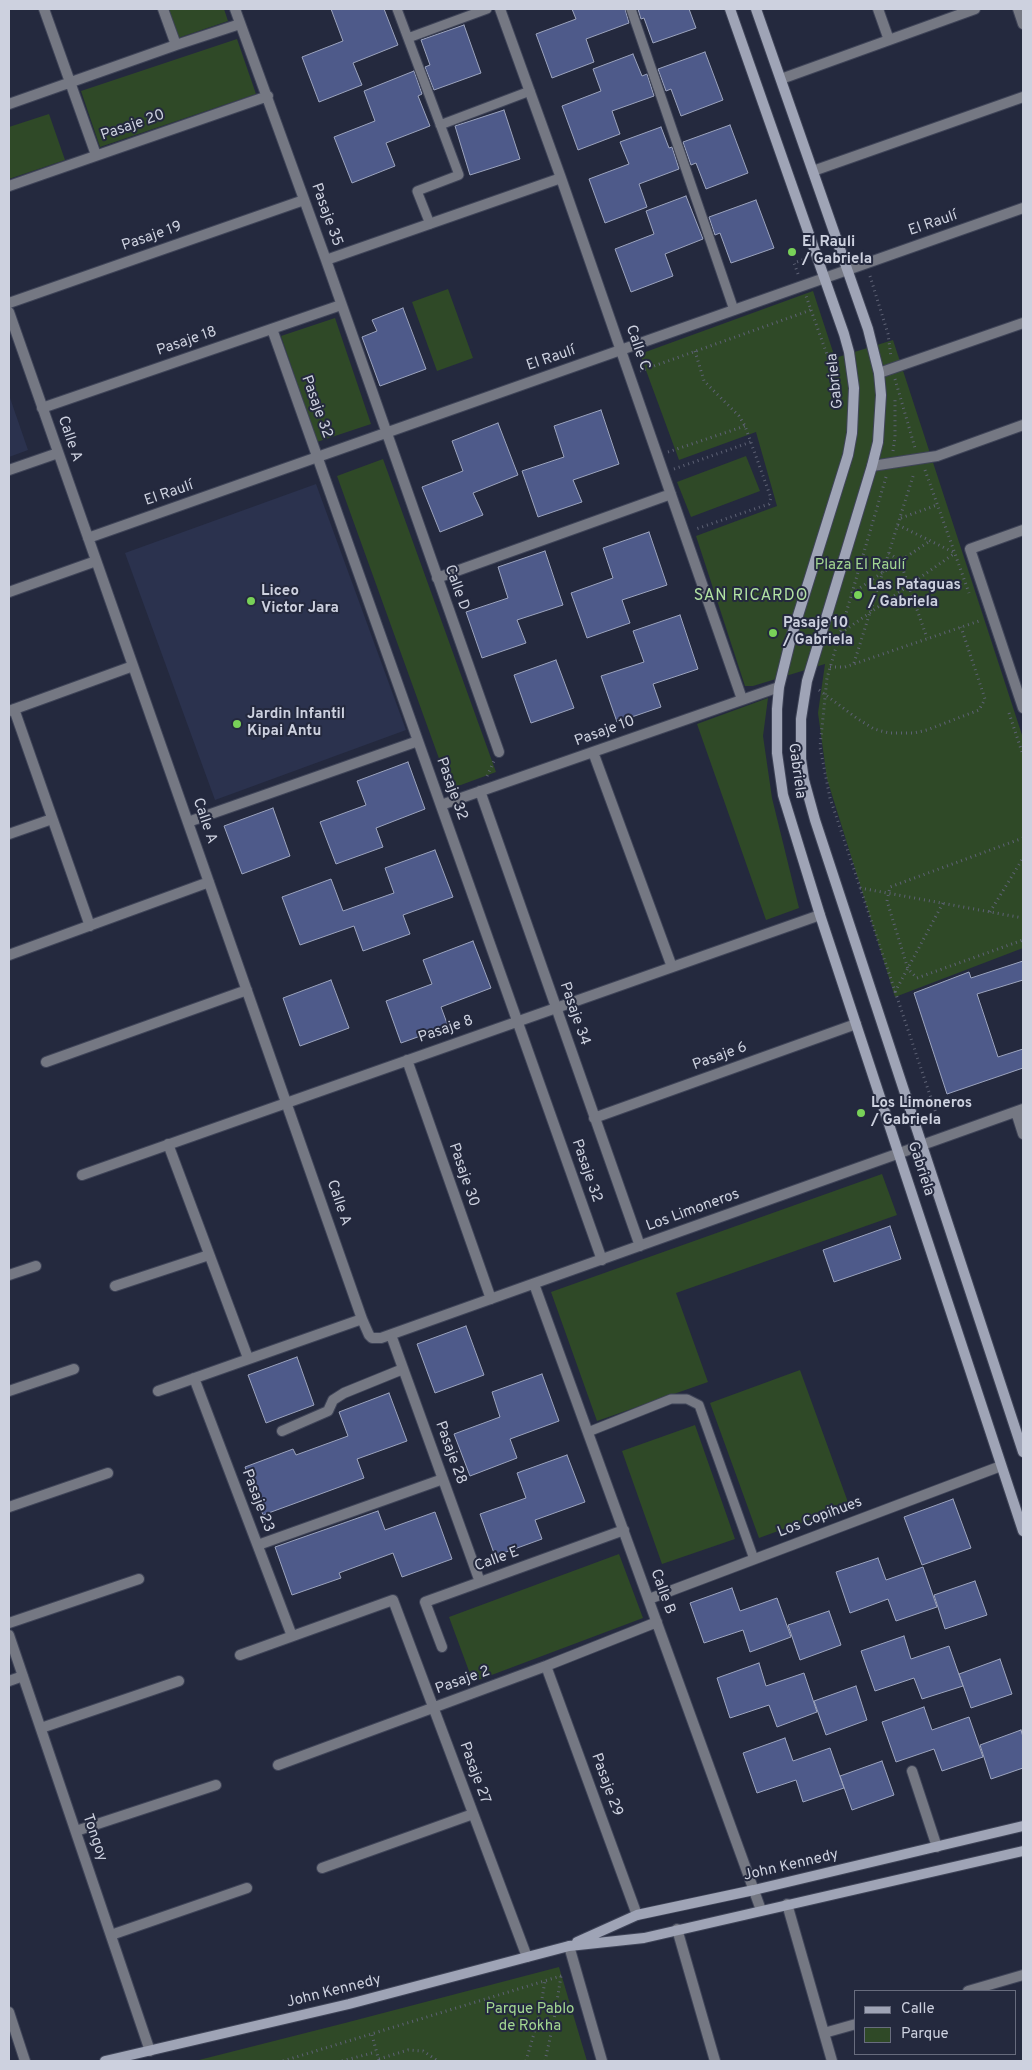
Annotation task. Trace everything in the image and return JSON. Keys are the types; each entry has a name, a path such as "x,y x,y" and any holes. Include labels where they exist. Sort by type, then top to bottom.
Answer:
{"street":[{"path":"44,9 96,155"},
{"path":"163,9 176,45"},
{"name":"Pasaje 35","path":"235,9 268,96 385,433"},
{"name":"Calle C","path":"500,9 622,350 742,699"},
{"name":"Gabriela","path":"730,9 844,334 852,370 854,411 852,433 839,487 791,638 779,687 777,753 783,795 820,915 1023,1531"},
{"name":"Gabriela","path":"756,9 848,270 875,351 879,373 880,417 872,466 807,680 803,700 800,739 804,780 1023,1450"},
{"path":"878,9 889,40"},
{"path":"781,79 976,9"},
{"path":"1018,9 1023,24"},
{"path":"9,104 240,24"},
{"name":"Pasaje 20","path":"9,186 268,96"},
{"path":"813,171 1023,97"},
{"path":"326,260 561,178"},
{"name":"Pasaje 19","path":"9,303 304,200"},
{"name":"El Raulí","path":"88,538 1023,208"},
{"name":"Pasaje 18","path":"42,408 341,305"},
{"name":"Calle A","path":"9,312 362,1319 372,1338"},
{"path":"879,373 1023,323"},
{"name":"Pasaje 32","path":"272,329 602,1260"},
{"path":"872,466 937,456 1023,425"},
{"name":"Calle D","path":"385,433 499,752"},
{"path":"9,470 58,452"},
{"path":"437,578 671,494"},
{"path":"1023,530 970,549 1023,708"},
{"path":"9,592 96,561"},
{"path":"90,926 11,710 133,666"},
{"name":"Pasaje 10","path":"441,805 779,687"},
{"path":"188,822 418,741"},
{"path":"592,752 672,967"},
{"name":"Pasaje 34","path":"480,791 640,1246"},
{"path":"9,834 52,819"},
{"path":"9,955 209,882"},
{"name":"Pasaje 8","path":"82,1175 820,915"},
{"path":"46,1062 247,990"},
{"name":"Pasaje 6","path":"594,1118 856,1024"},
{"name":"Pasaje 30","path":"407,1060 491,1299"},
{"path":"1019,1111 1023,1134"},
{"name":"Los Limoneros","path":"372,1338 377,1339 391,1335 1019,1111"},
{"path":"168,1144 248,1358"},
{"path":"115,1286 209,1255"},
{"path":"9,1276 36,1266"},
{"name":"Calle B","path":"534,1284 761,1910"},
{"path":"158,1391 362,1319"},
{"name":"Pasaje 28","path":"391,1335 480,1582"},
{"path":"9,1391 74,1368"},
{"path":"282,1431 328,1411 333,1400 344,1393 403,1369"},
{"name":"Pasaje 23","path":"194,1378 292,1636"},
{"name":"Los Copihues","path":"648,1599 1001,1466"},
{"path":"9,1507 108,1473"},
{"path":"258,1545 443,1479"},
{"name":"Calle E","path":"442,1646 425,1602 624,1530"},
{"path":"9,1623 139,1579"},
{"name":"Pasaje 27","path":"292,1636 393,1600 527,1957"},
{"name":"Pasaje 2","path":"278,1766 546,1666 657,1622"},
{"name":"Tongoy","path":"9,1635 150,2051"},
{"path":"240,1655 292,1636"},
{"name":"Pasaje 29","path":"546,1666 637,1915"},
{"path":"9,1680 23,1676"},
{"path":"41,1728 179,1681"},
{"path":"912,1771 937,1847"},
{"path":"76,1831 216,1785"},
{"path":"322,1868 473,1814"},
{"name":"John Kennedy","path":"569,1946 637,1915 754,1890 1023,1826"},
{"name":"John Kennedy","path":"105,2061 340,2007 569,1946 644,1938 1023,1851"},
{"path":"111,1935 247,1888"},
{"path":"787,1904 832,2061"},
{"path":"677,1929 715,2061"},
{"path":"569,1946 602,2061"},
{"path":"971,1990 1023,1975"},
{"path":"9,2012 25,2061"},
{"path":"824,2033 854,2025"}],"lane":[{"path":"397,9 459,175 418,190 430,224"},
{"path":"408,38 487,9"},
{"path":"631,9 734,310"},
{"path":"440,125 530,92"},
{"path":"588,1432 671,1399 687,1399 699,1405 754,1559"}],"path":[{"path":"816,255 794,262 834,374 840,402"},
{"path":"866,263 888,334 896,408 896,437 830,667 820,747 830,798 944,1138"},
{"path":"630,374 811,310"},
{"path":"685,533 769,504 771,498 745,426 739,416 704,381 695,351"},
{"path":"892,369 918,459 923,464 970,595"},
{"path":"658,456 745,426"},
{"path":"664,473 751,442"},
{"path":"854,664 918,459"},
{"path":"900,518 937,504"},
{"path":"898,525 955,553"},
{"path":"852,594 930,541"},
{"path":"840,633 955,553 970,549"},
{"path":"889,553 900,561 928,638"},
{"path":"975,612 981,630"},
{"path":"830,667 845,667 992,616"},
{"path":"807,680 874,729 889,733 914,733 928,730 979,710 985,698 961,627"},
{"path":"1008,710 1023,755"},
{"path":"480,791 499,752"},
{"path":"1023,838 890,887 887,901 908,969 917,978 1023,940"},
{"path":"990,912 1023,858"},
{"path":"860,888 1023,918"},
{"path":"895,992 943,903"},
{"path":"283,2061 576,1971"},
{"path":"545,2061 562,1976"},
{"path":"526,2061 539,2016 545,1981"},
{"path":"372,2035 379,2060 408,2050 423,2051 438,2061"},
{"path":"342,2061 376,2052"}],"shaded area":[{"path":"9,395 28,450 9,457"},
{"name":"Liceo Victor Jara","path":"316,484 406,730 215,800 125,553"}],"green space":[{"path":"168,9 224,9 228,21 178,38"},
{"path":"237,39 256,94 100,147 81,91"},
{"path":"49,114 65,160 9,179 9,127"},
{"path":"448,289 473,358 437,371 412,302"},
{"name":"Plaza El Raulí","path":"813,291 835,358 893,340 1023,738 1023,948 895,997 827,779 818,713 825,664 753,686 745,686 696,536 777,506 756,432 679,460 640,354"},
{"path":"335,318 371,424 317,442 281,336"},
{"path":"746,456 760,491 691,517 677,482"},
{"path":"383,459 496,772 450,789 337,476"},
{"path":"768,698 763,736 772,798 799,908 766,920 697,724"},
{"path":"882,1174 897,1215 676,1293 708,1382 597,1421 551,1292"},
{"path":"800,1370 849,1505 759,1538 710,1403"},
{"path":"695,1425 735,1539 662,1564 622,1451"},
{"path":"619,1554 643,1618 473,1682 449,1617"},
{"name":"Parque Pablo de Rokha","path":"559,1967 587,2061 195,2061 345,2023"}],"building":[{"path":"331,9 384,9 398,45 353,63 362,85 319,102 302,57 343,41"},
{"path":"572,9 625,9 629,23 586,39 594,62 552,78 536,34 576,19"},
{"path":"638,9 689,9 696,28 653,43 644,18 641,19"},
{"path":"464,25 481,73 434,90 425,67 430,65 421,40"},
{"path":"705,52 723,100 681,116 671,89 666,91 658,69"},
{"path":"633,54 642,76 647,74 654,96 612,111 620,134 578,150 562,106 601,91 593,69"},
{"path":"414,71 422,94 418,96 430,126 386,143 395,166 352,183 334,137 375,121 364,91"},
{"path":"504,110 520,159 470,175 455,126"},
{"path":"730,125 748,173 706,189 696,163 691,165 683,142"},
{"path":"661,127 669,148 672,147 679,169 639,184 647,207 605,223 589,179 629,164 620,142"},
{"path":"686,196 703,239 665,254 673,276 631,292 615,249 654,234 646,211"},
{"path":"756,200 774,248 731,263 720,233 715,235 709,217"},
{"path":"403,308 426,369 380,386 362,337 377,331 372,320"},
{"path":"601,410 619,464 573,480 582,502 538,517 522,471 564,457 554,426"},
{"path":"498,423 518,475 473,493 483,515 440,532 422,487 463,471 452,441"},
{"path":"649,532 667,585 622,600 630,623 587,638 571,593 613,578 603,548"},
{"path":"545,551 563,605 517,620 526,643 482,658 466,612 508,598 498,567"},
{"path":"680,615 698,669 653,684 661,707 617,722 601,676 644,662 633,631"},
{"path":"556,660 574,708 531,723 514,675"},
{"path":"408,762 425,809 376,828 383,847 336,864 320,822 366,805 357,781"},
{"path":"273,808 290,856 242,874 224,826"},
{"path":"435,850 453,897 403,915 410,934 363,951 354,926 300,945 282,897 331,879 343,911 394,893 385,868"},
{"path":"473,941 491,988 441,1007 448,1026 401,1043 386,1001 432,984 423,960"},
{"path":"1023,961 1023,980 977,994 998,1057 1023,1049 1023,1068 947,1094 914,993 969,972 971,978"},
{"path":"331,980 349,1028 300,1046 283,998"},
{"path":"890,1226 901,1259 834,1282 823,1250"},
{"path":"466,1326 484,1375 435,1393 417,1344"},
{"path":"297,1357 314,1405 266,1423 248,1375"},
{"path":"542,1374 559,1421 510,1439 517,1458 470,1476 454,1434 500,1417 492,1392"},
{"path":"389,1393 407,1441 357,1459 364,1478 263,1515 245,1467 293,1449 296,1455 348,1436 339,1412"},
{"path":"567,1455 585,1502 535,1520 542,1539 495,1556 480,1514 526,1498 517,1473"},
{"path":"953,1499 971,1548 922,1565 904,1517"},
{"path":"378,1511 385,1530 435,1512 452,1559 402,1577 393,1553 339,1573 341,1578 292,1595 275,1547"},
{"path":"878,1558 886,1580 923,1567 937,1607 896,1621 888,1599 850,1613 836,1572"},
{"path":"975,1581 987,1615 945,1629 934,1595"},
{"path":"732,1588 740,1611 777,1598 791,1637 750,1652 743,1630 704,1643 690,1603"},
{"path":"829,1611 841,1645 800,1660 788,1625"},
{"path":"904,1636 911,1659 949,1646 963,1686 922,1699 914,1678 875,1691 861,1651"},
{"path":"1000,1659 1012,1694 971,1708 959,1674"},
{"path":"759,1663 766,1686 804,1673 817,1712 777,1727 769,1705 730,1718 717,1678"},
{"path":"856,1686 867,1720 826,1735 814,1701"},
{"path":"924,1707 932,1730 969,1717 983,1757 942,1771 934,1749 896,1762 882,1722"},
{"path":"1021,1730 1023,1737 1023,1768 991,1779 980,1745"},
{"path":"785,1738 793,1761 830,1748 844,1788 803,1802 796,1780 757,1793 743,1753"},
{"path":"882,1761 894,1795 852,1810 840,1776"}],"place":[{"name":"El Rauli / Gabriela","path":"792,252"},
{"name":"Las Pataguas / Gabriela","path":"858,595"},
{"name":"Liceo Victor Jara","path":"251,601"},
{"name":"Pasaje 10 / Gabriela","path":"773,633"},
{"name":"Jardin Infantil Kipai Antu","path":"237,724"},
{"name":"Los Limoneros / Gabriela","path":"861,1113"}],"district":[{"name":"SAN RICARDO","path":"751,597"}]}
